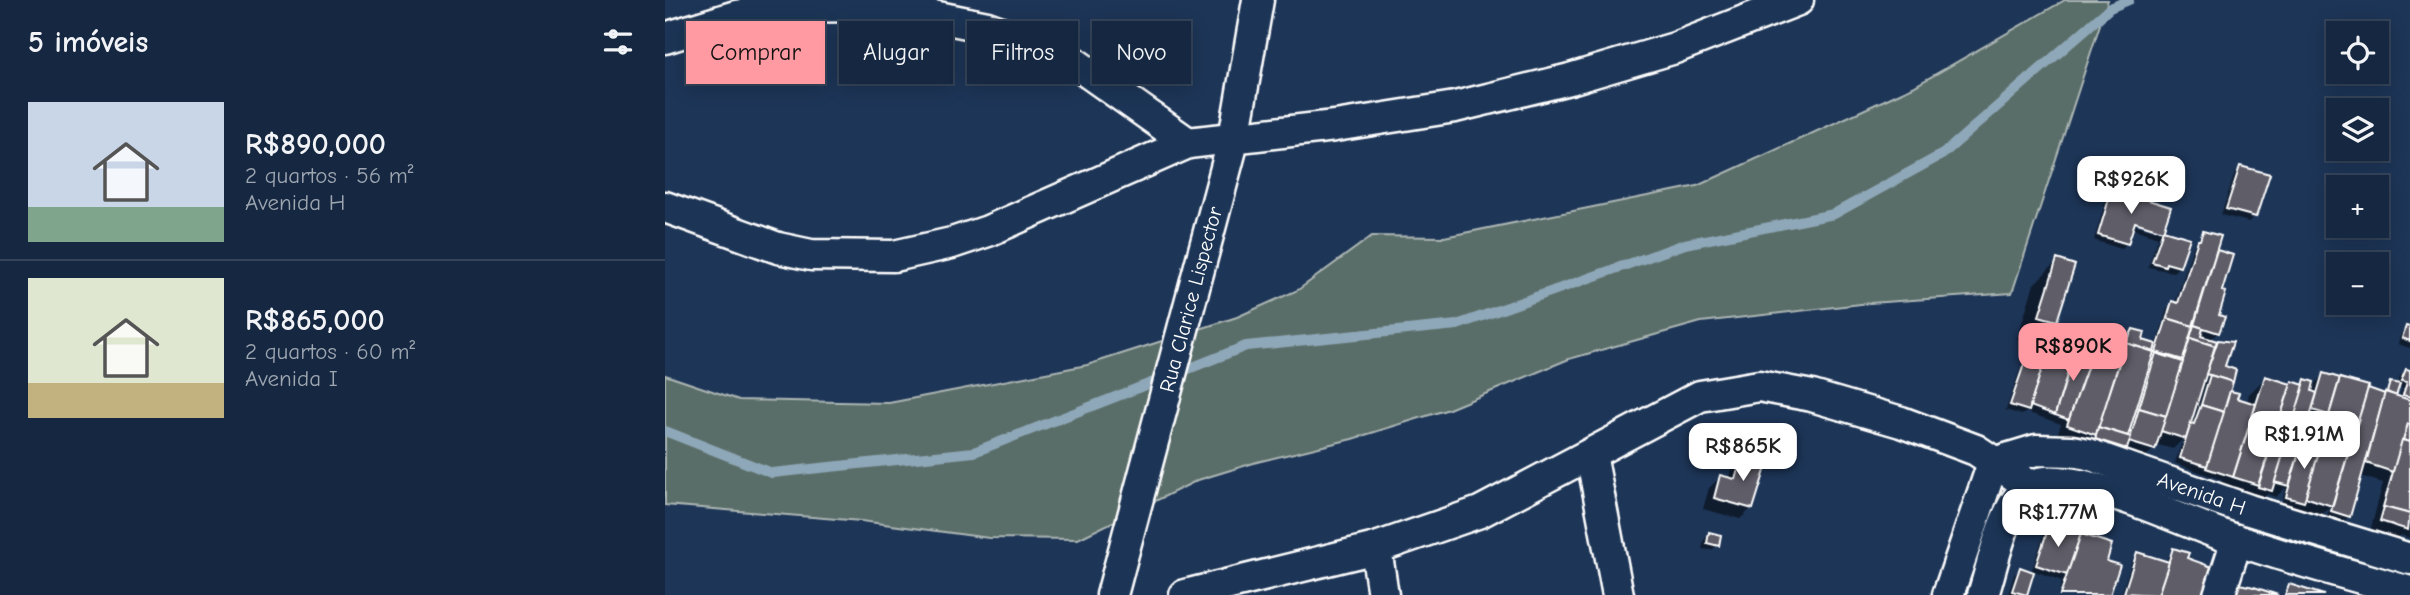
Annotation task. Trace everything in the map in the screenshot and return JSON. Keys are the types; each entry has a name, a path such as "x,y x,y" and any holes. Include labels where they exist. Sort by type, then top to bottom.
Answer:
{"street":[{"name":"Rua Clarice Lispector","path":"1112,595 1234,138 1258,0"},
{"path":"665,207 778,248 811,255 894,256 952,243 988,231 1188,143 1335,126 1455,107 1544,86 1675,48 1798,0"},
{"path":"665,38 736,16 787,7 860,6 923,14 987,27 1062,54 1188,143"},
{"path":"1185,595 1376,548 1480,512 1700,396 1759,386 1812,396 1901,422 1976,450 1993,463 2024,492 2003,532 1983,595"},
{"name":"Avenida H","path":"1993,463 2036,450 2088,454 2249,510 2410,559"},
{"path":"1591,454 1618,595"},
{"path":"1948,595 1993,463"},
{"name":"Avenida H","path":"2024,492 2049,482 2081,485 2237,540 2410,592"},
{"path":"2219,595 2237,540"},
{"path":"1376,548 1383,595"}],"green space":[{"path":"2065,0 2108,0 2012,293 1870,303 1701,322 1569,359 1449,409 1352,439 1257,462 1198,480 1078,539 989,538 861,521 665,505 665,375 739,400 889,403 1087,365 1237,317 1298,290 1372,236 1444,237 1697,186 1913,87"}],"building":[{"path":"2240,166 2270,174 2256,217 2226,209"},
{"path":"2112,189 2171,207 2163,231 2135,222 2128,244 2098,235"},
{"path":"2163,230 2190,238 2180,267 2152,262"},
{"path":"2203,231 2221,236 2193,326 2167,318 2172,301 2178,303"},
{"path":"2217,250 2233,255 2222,291 2226,292 2219,315 2225,317 2219,333 2194,325"},
{"path":"2057,259 2075,265 2057,321 2039,316"},
{"path":"2167,318 2193,326 2183,360 2156,352"},
{"path":"2194,325 2203,328 2201,336 2217,341 2215,346 2190,338"},
{"path":"2406,326 2410,327 2410,341 2402,338"},
{"path":"2133,329 2145,332 2143,340 2156,344 2154,352 2126,343"},
{"path":"2034,335 2051,340 2029,411 2010,405"},
{"path":"2072,336 2078,338 2055,415 2030,406 2051,340 2068,346"},
{"path":"2190,338 2215,346 2186,439 2161,431"},
{"path":"2218,340 2233,342 2225,366 2236,370 2233,382 2206,374"},
{"path":"2126,343 2154,352 2128,436 2098,427"},
{"path":"2076,347 2092,354 2069,420 2055,415"},
{"path":"2156,353 2183,362 2166,416 2139,408"},
{"path":"2092,354 2119,363 2096,435 2067,425"},
{"path":"2406,369 2410,370 2410,397 2403,395 2407,382 2401,381"},
{"path":"2323,373 2340,378 2329,415 2312,410"},
{"path":"2210,375 2233,382 2224,412 2201,405"},
{"path":"2265,376 2291,384 2258,485 2233,477"},
{"path":"2340,378 2369,386 2332,506 2305,497"},
{"path":"2305,379 2314,382 2312,391 2317,393 2289,486 2274,482"},
{"path":"2292,381 2304,385 2272,491 2258,487"},
{"path":"2390,382 2400,384 2396,396 2387,392"},
{"path":"2368,388 2385,394 2350,517 2331,511"},
{"path":"2230,391 2239,393 2237,398 2256,404 2233,477 2206,468"},
{"path":"2385,392 2410,400 2410,424 2393,472 2366,463"},
{"path":"2201,405 2224,412 2207,466 2180,458 2191,423 2194,424"},
{"path":"2139,408 2166,416 2155,450 2129,442"},
{"path":"2410,424 2410,442 2403,440"},
{"path":"2098,427 2131,437 2127,449 2095,439"},
{"path":"2303,440 2321,445 2304,502 2286,497"},
{"path":"2402,440 2410,442 2410,514 2383,507"},
{"path":"1743,454 1768,461 1753,509 1714,498 1720,475 1735,479"},
{"path":"2384,507 2410,514 2408,530 2380,521"},
{"path":"2050,523 2081,534 2067,575 2036,565"},
{"path":"1709,532 1721,535 1719,546 1707,543"},
{"path":"2081,534 2112,544 2107,561 2120,565 2110,595 2060,595"},
{"path":"2173,548 2189,553 2187,558 2215,568 2206,595 2158,595"},
{"path":"2137,552 2169,562 2158,595 2124,593"},
{"path":"2020,567 2034,572 2027,595 2012,591"},
{"path":"2239,584 2254,587 2278,595 2236,595"},
{"path":"2289,584 2324,595 2285,595"}],"waterway":[{"path":"1178,373 1246,346 1457,325 1685,244 1834,214 1943,154 2110,8 2129,0"},
{"path":"665,431 772,473 974,452 1164,378"}]}
